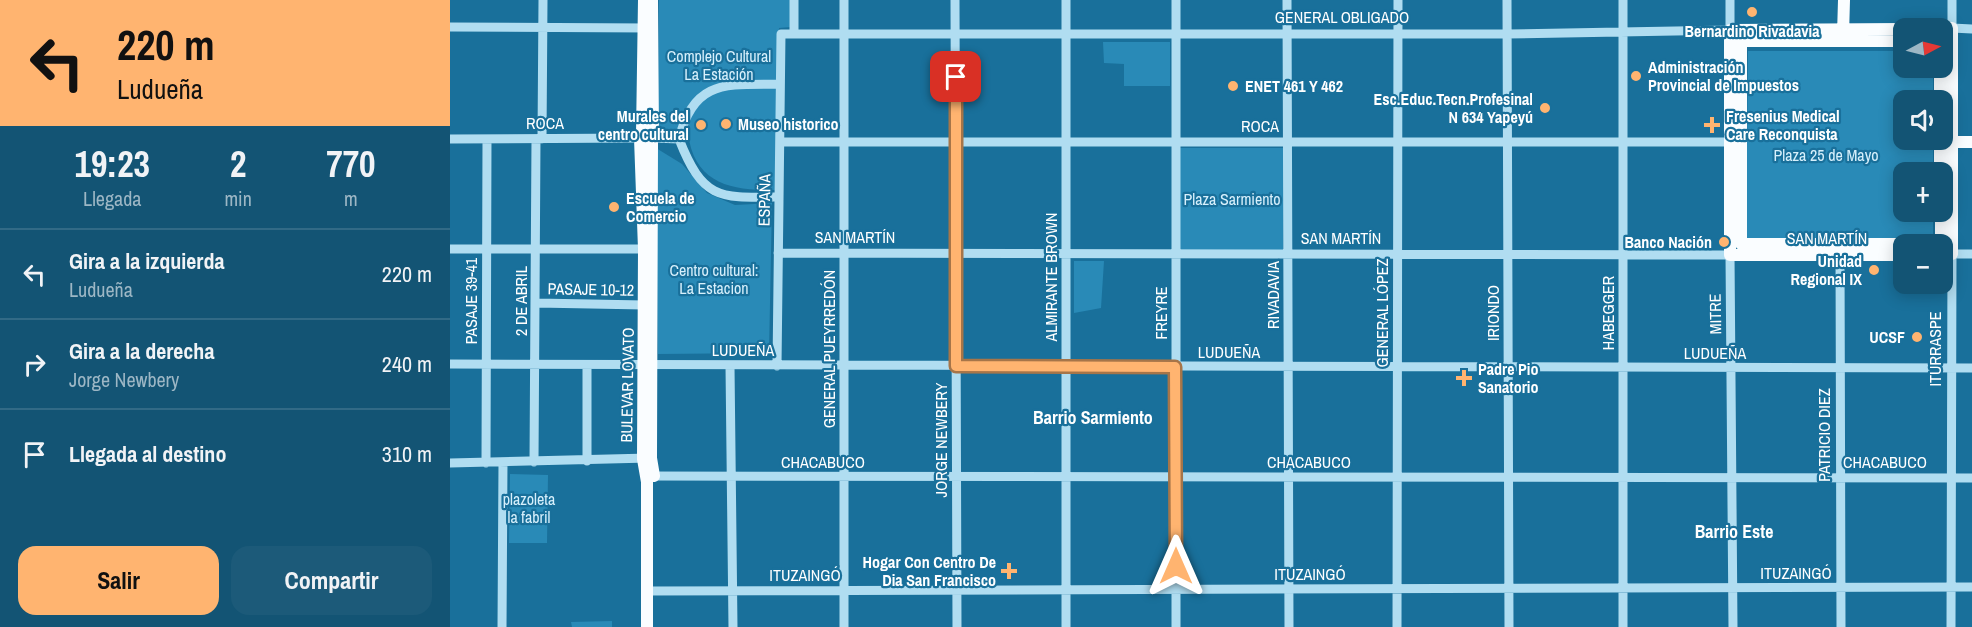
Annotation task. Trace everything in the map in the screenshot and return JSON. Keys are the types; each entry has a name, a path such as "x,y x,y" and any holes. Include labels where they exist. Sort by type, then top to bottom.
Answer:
{"main road":[{"name":"BULEVAR LOVATO","path":"644,0 648,28"},
{"name":"BULEVAR LOVATO","path":"648,627 651,591 650,476 647,458 649,249 647,138 648,28 652,0"},
{"path":"1844,0 1843,35 1893,40"},
{"name":"GENERAL OBLIGADO","path":"1730,30 1843,35 1893,30"},
{"name":"MITRE","path":"1730,30 1741,244"},
{"name":"MITRE","path":"1730,255 1740,41 1843,35"},
{"path":"1953,141 1972,142"},
{"name":"ITURRASPE","path":"1944,150 1946,234"},
{"name":"SAN MARTÍN","path":"1741,244 1893,254"},
{"name":"SAN MARTÍN","path":"1730,255 1893,246"},
{"name":"BULEVAR LOVATO","path":"648,364 644,304 649,249"},
{"name":"BULEVAR LOVATO","path":"651,591 655,627"}],"street":[{"name":"2 DE ABRIL","path":"534,462 543,0"},
{"path":"794,0 794,34"},
{"name":"GENERAL PUEYRREDÓN","path":"844,0 844,627"},
{"name":"JORGE NEWBERY","path":"955,0 957,627"},
{"name":"ALMIRANTE BROWN","path":"1066,0 1066,627"},
{"name":"FREYRE","path":"1176,0 1176,627"},
{"name":"RIVADAVIA","path":"1287,0 1289,627"},
{"name":"GENERAL LÓPEZ","path":"1397,627 1398,0"},
{"name":"IRIONDO","path":"1507,0 1509,627"},
{"name":"HABEGGER","path":"1623,0 1623,627"},
{"name":"MITRE","path":"1730,0 1730,30"},
{"name":"ITURRASPE","path":"1952,0 1952,18"},
{"path":"450,27 648,28"},
{"path":"1953,28 1972,29"},
{"name":"GENERAL OBLIGADO","path":"781,34 1507,34 1730,30"},
{"name":"ESPAÑA","path":"777,366 781,34"},
{"path":"779,197 731,198 717,194 699,179 679,139 684,119 691,106 711,89 734,83 780,84"},
{"name":"ROCA","path":"450,139 679,139"},
{"name":"PASAJE 39-41","path":"486,463 487,139"},
{"name":"ROCA","path":"780,142 1735,142"},
{"path":"450,249 649,249"},
{"name":"PATRICIO DIEZ","path":"1840,249 1841,627"},
{"name":"SAN MARTÍN","path":"778,253 1730,255"},
{"path":"1953,254 1972,254"},
{"name":"MITRE","path":"1730,255 1733,627"},
{"name":"ITURRASPE","path":"1948,294 1951,368 1951,627"},
{"name":"PASAJE 10-12","path":"537,303 644,304"},
{"name":"LUDUEÑA","path":"450,364 1972,368"},
{"path":"587,364 587,461"},
{"path":"730,366 733,627"},
{"path":"450,463 647,458"},
{"path":"502,462 502,627"},
{"name":"CHACABUCO","path":"650,476 1972,477"},
{"name":"ITUZAINGÓ","path":"651,591 1972,587"},
{"path":"732,612 738,627"}],"green space":[{"name":"Complejo Cultural La Estación","path":"659,0 791,0 791,27 779,28 776,190 745,189 718,181 698,164 688,133 658,134"},
{"path":"1103,42 1170,42 1170,86 1124,86 1124,64 1104,63"},
{"name":"Plaza 25 de Mayo","path":"1748,51 1893,51 1893,78 1933,78 1933,90 1893,90 1893,150 1933,150 1933,162 1893,162 1893,222 1933,222 1933,234 1893,234 1893,238 1746,239"},
{"name":"Centro cultural: La Estacion","path":"656,148 682,164 707,193 735,205 772,203 769,353 658,354"},
{"name":"Plaza Sarmiento","path":"1180,148 1284,148 1283,250 1180,250"},
{"path":"1074,261 1104,261 1101,308 1074,313"},
{"name":"plazoleta la fabril","path":"510,474 548,475 547,543 509,543"},
{"path":"612,621 612,627 572,627 571,622"}],"place":[{"name":"Bernardino Rivadavia","path":"1752,12"},
{"name":"Administración Provincial de Impuestos","path":"1636,76"},
{"name":"ENET 461 Y 462","path":"1233,86"},
{"name":"Esc.Educ.Tecn.Profesinal N 634 Yapeyú","path":"1545,108"},
{"name":"Museo historico","path":"726,124"},
{"name":"Murales del centro cultural","path":"701,125"},
{"name":"Fresenius Medical Care Reconquista","path":"1712,125"},
{"name":"Escuela de Comercio","path":"614,207"},
{"name":"Banco Nación","path":"1724,242"},
{"name":"Unidad Regional IX","path":"1874,270"},
{"name":"UCSF","path":"1917,337"},
{"name":"Padre Pio Sanatorio","path":"1464,378"},
{"name":"Hogar Con Centro De Dia San Francisco","path":"1009,571"}],"district":[{"name":"Barrio Sarmiento","path":"1093,418"},
{"name":"Barrio Este","path":"1734,532"}],"route":[{"path":"956,77 956,366 1175,367 1176,566"}]}
